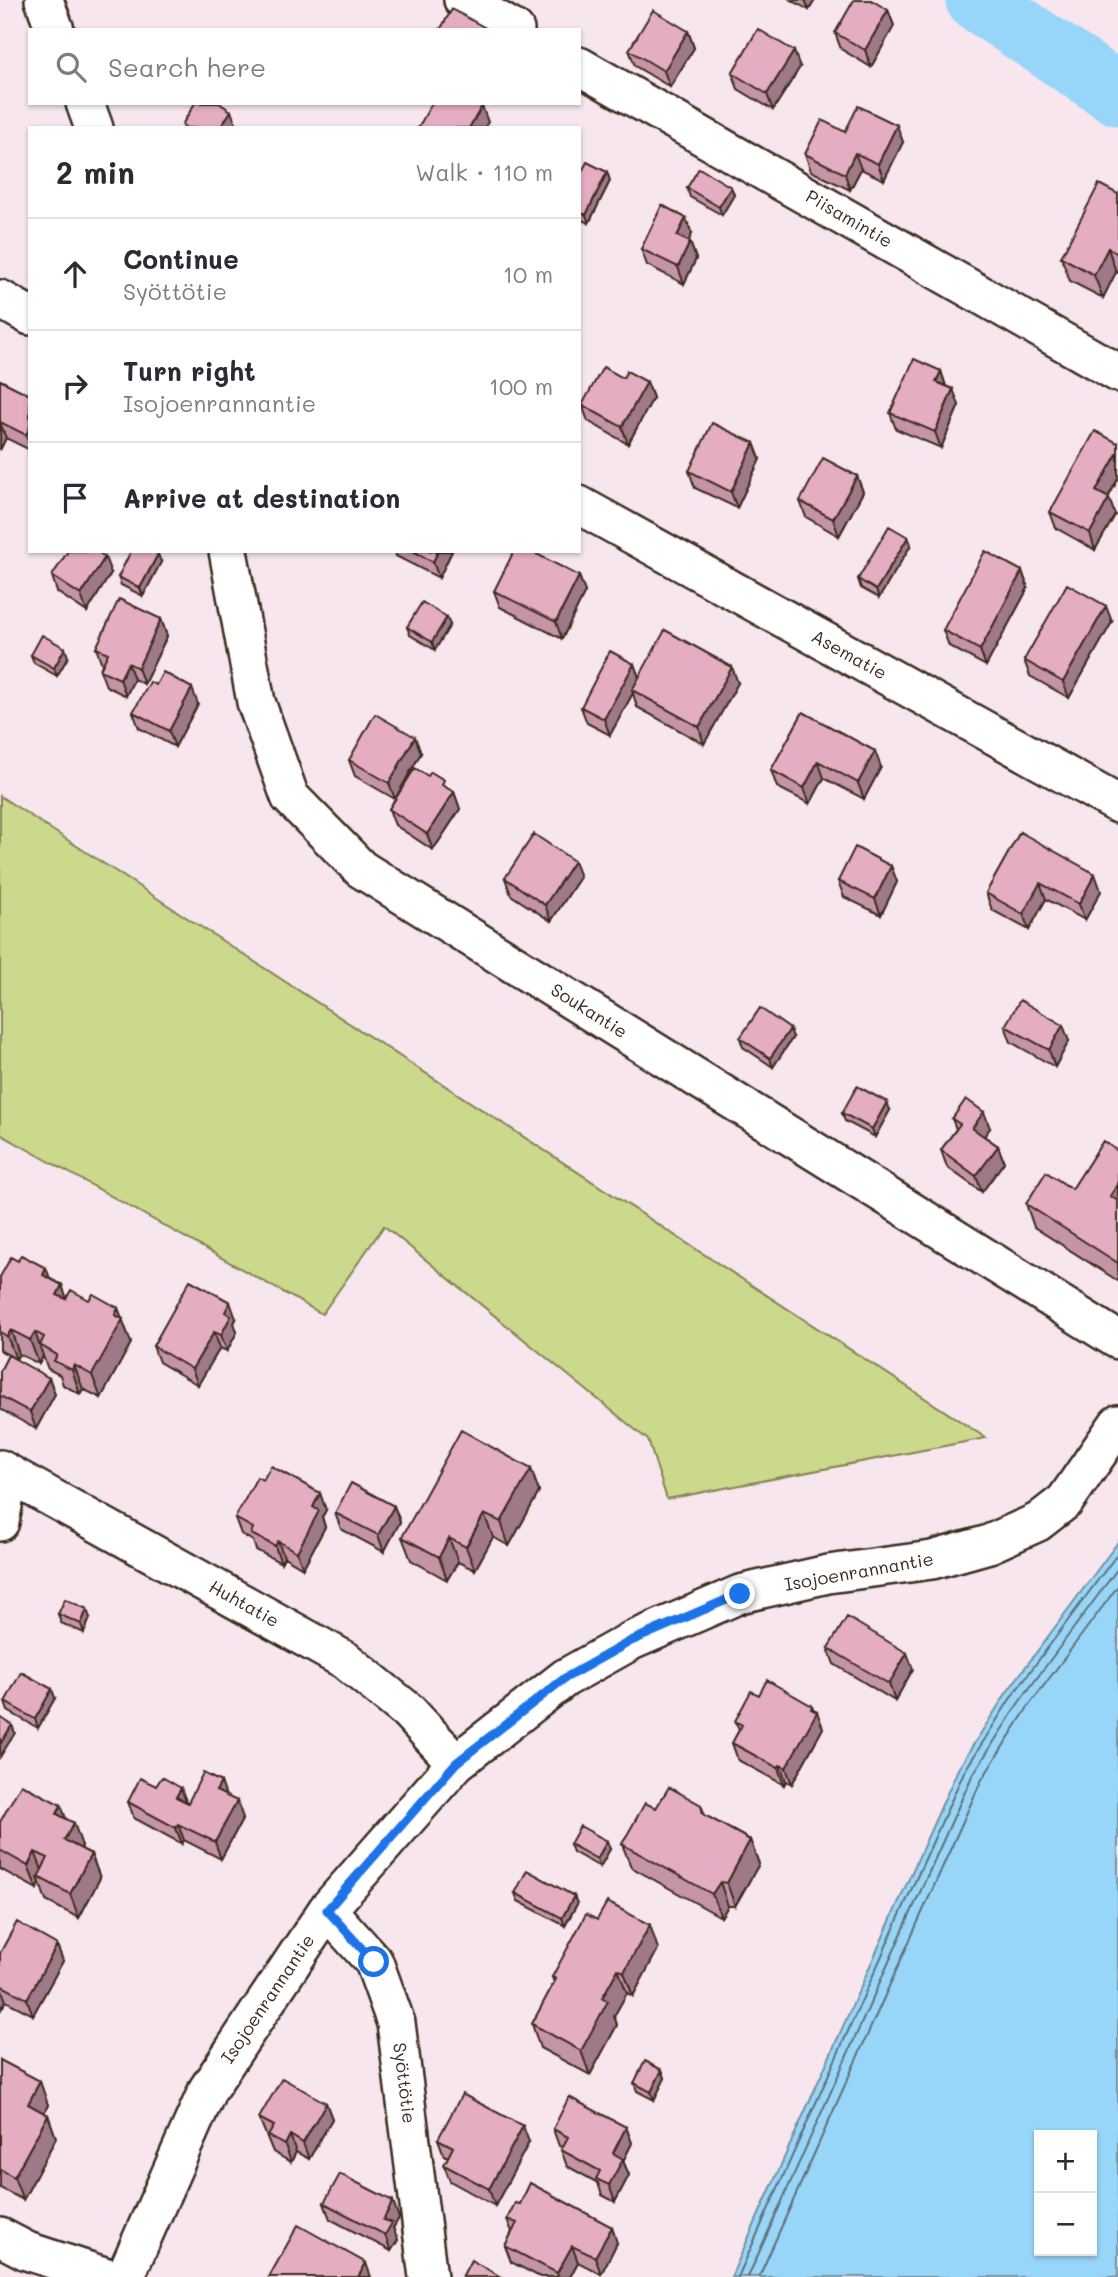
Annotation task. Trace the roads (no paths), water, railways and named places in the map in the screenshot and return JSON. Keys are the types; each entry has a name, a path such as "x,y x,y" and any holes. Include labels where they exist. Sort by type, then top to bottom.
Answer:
{"street":[{"path":"44,0 54,28"},
{"path":"463,0 512,28"},
{"name":"Piisamintie","path":"581,67 1118,373"},
{"path":"86,105 93,126"},
{"path":"0,299 28,315"},
{"name":"Asematie","path":"581,506 1118,804"},
{"name":"Soukantie","path":"228,553 256,702 290,797 361,869 1118,1340"},
{"name":"Isojoenrannantie","path":"125,2277 208,2089 327,1910 456,1763 565,1678 631,1641 740,1594 828,1574 932,1560 989,1544 1038,1522 1065,1501 1118,1424"},
{"name":"Huhtatie","path":"0,1522 5,1472 345,1660 408,1711 456,1763"},
{"name":"Syöttötie","path":"327,1910 374,1962 396,2023 428,2277"},
{"path":"0,2237 27,2251 107,2277"}],"water":[{"path":"1118,1542 1118,2277 731,2277 958,1769 1007,1692"}],"waterway":[{"path":"977,0 1118,94"}]}
